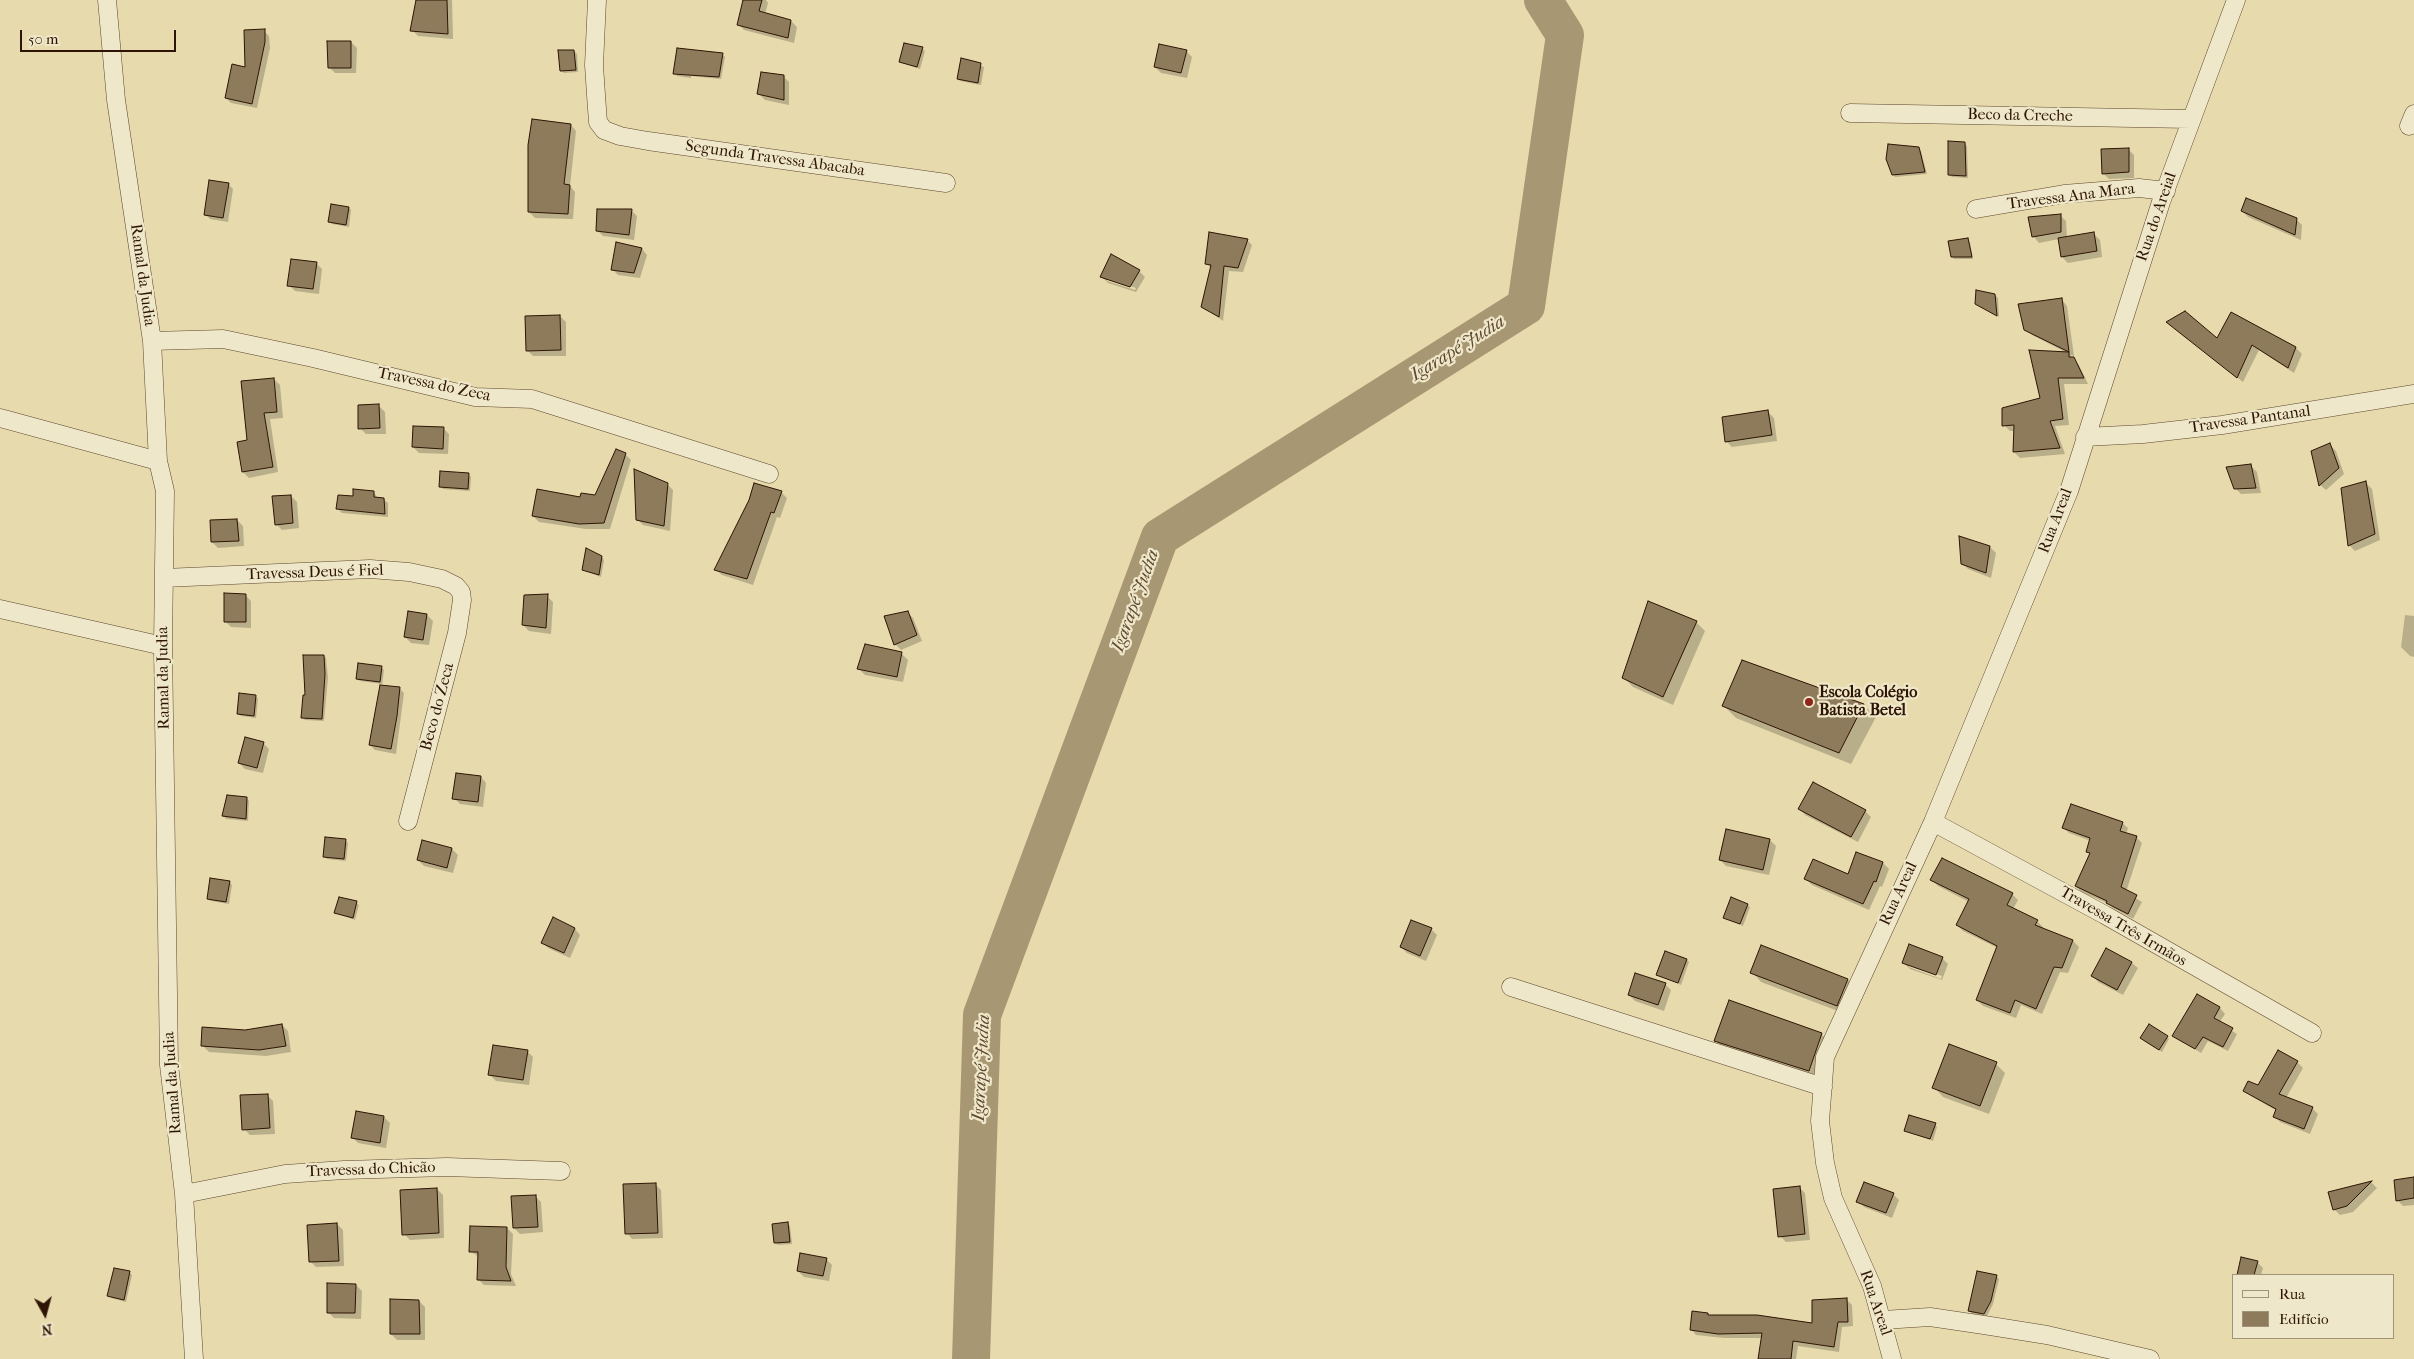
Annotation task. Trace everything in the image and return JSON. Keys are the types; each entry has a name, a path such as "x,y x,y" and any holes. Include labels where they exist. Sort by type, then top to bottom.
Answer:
{"street":[{"name":"Ramal da Judia","path":"107,0 116,100 152,341 158,460 165,491 163,646 169,1065 184,1194 194,1359"},
{"name":"Segunda Travessa Abacaba","path":"597,0 595,85 598,122 604,130 620,136 648,141 946,183"},
{"name":"Rua do Areial","path":"2085,437 2161,202 2190,119 2236,0"},
{"name":"Beco da Creche","path":"1850,112 2190,119"},
{"name":"Travessa Ana Mara","path":"1976,209 2064,194 2139,188 2166,191"},
{"name":"Travessa do Zeca","path":"152,341 223,340 313,358 475,397 532,399 769,474"},
{"name":"Travessa Pantanal","path":"2085,437 2143,434 2222,425 2414,394"},
{"path":"0,418 158,460"},
{"name":"Rua Areal","path":"1892,1359 1883,1320 1872,1286 1833,1198 1824,1163 1820,1121 1825,1058 1933,822 2062,508 2085,437"},
{"name":"Travessa Deus é Fiel","path":"164,578 370,569 409,572 442,579 456,586 460,592"},
{"name":"Beco do Zeca","path":"408,821 457,633 462,600 460,592"},
{"path":"0,609 163,646"},
{"name":"Travessa Três Irmãos","path":"1933,822 2105,915 2312,1033"},
{"path":"1511,987 1823,1087"},
{"name":"Travessa do Chicão","path":"184,1194 285,1174 344,1170 447,1167 561,1171"},
{"path":"1883,1320 1930,1317 2047,1335 2150,1359"}],"building":[{"path":"416,0 447,0 448,34 410,31"},
{"path":"743,0 762,0 759,11 791,20 788,38 737,25"},
{"path":"265,29 265,42 252,104 225,98 232,64 245,67 244,30"},
{"path":"327,41 351,41 351,68 328,68"},
{"path":"904,43 923,47 917,67 899,62"},
{"path":"1159,44 1187,50 1181,73 1154,67"},
{"path":"677,48 723,53 719,77 673,74"},
{"path":"558,50 574,50 576,70 560,71"},
{"path":"961,58 981,63 978,83 957,79"},
{"path":"761,72 784,75 784,100 757,94"},
{"path":"532,119 571,124 564,184 570,185 568,214 528,212 528,145"},
{"path":"1948,141 1965,142 1966,176 1948,175"},
{"path":"1888,144 1919,147 1925,172 1892,175 1886,159"},
{"path":"2129,148 2129,172 2102,174 2101,149"},
{"path":"209,180 229,183 223,218 204,215"},
{"path":"2246,198 2297,218 2295,235 2241,211"},
{"path":"331,204 349,207 346,225 328,222"},
{"path":"597,209 632,209 629,235 596,231"},
{"path":"2061,214 2061,232 2032,237 2028,217"},
{"path":"1209,232 1248,239 1238,268 1224,266 1219,317 1201,307 1211,265 1205,264"},
{"path":"2094,232 2097,251 2061,257 2058,238"},
{"path":"1968,238 1972,257 1951,257 1948,241"},
{"path":"616,242 642,248 634,273 611,270"},
{"path":"1111,254 1140,270 1130,287 1100,277"},
{"path":"291,259 317,262 313,289 287,286"},
{"path":"1976,290 1995,294 1997,316 1975,304"},
{"path":"2062,298 2069,352 2024,330 2018,304"},
{"path":"2185,311 2217,338 2231,312 2296,347 2288,368 2252,345 2237,378 2166,322"},
{"path":"560,315 561,350 526,351 525,316"},
{"path":"2029,350 2069,352 2069,357 2074,357 2084,378 2058,378 2063,419 2050,421 2060,448 2013,452 2014,425 2002,426 2002,408 2040,398"},
{"path":"274,378 277,412 264,413 273,467 242,472 237,442 247,440 241,381"},
{"path":"379,404 380,428 358,429 358,405"},
{"path":"1768,410 1772,435 1725,442 1722,417"},
{"path":"413,426 444,427 443,449 412,447"},
{"path":"2330,443 2339,468 2319,486 2311,451"},
{"path":"616,449 626,453 604,523 579,524 532,516 537,489 580,497 581,493 595,495"},
{"path":"2251,464 2256,488 2234,489 2226,467"},
{"path":"634,469 668,483 664,526 636,520"},
{"path":"440,471 469,473 468,489 439,487"},
{"path":"2366,481 2375,534 2348,546 2341,488"},
{"path":"754,483 782,491 774,513 771,512 747,579 714,570 749,500"},
{"path":"353,489 374,491 374,497 384,498 385,514 336,509 338,495 353,496"},
{"path":"291,495 293,523 275,525 272,496"},
{"path":"237,519 239,541 211,542 210,520"},
{"path":"1959,536 1990,546 1986,573 1961,564"},
{"path":"586,548 602,556 599,575 582,570"},
{"path":"224,593 246,594 246,622 224,622"},
{"path":"548,594 546,628 522,625 524,595"},
{"path":"1648,601 1697,621 1663,697 1622,678"},
{"path":"408,611 427,614 423,640 404,637"},
{"path":"908,611 917,635 894,645 884,616"},
{"path":"865,644 902,652 897,677 857,669"},
{"path":"303,655 324,655 325,674 322,719 301,718 303,695 305,695"},
{"path":"1742,660 1864,704 1839,753 1722,706"},
{"path":"358,663 382,666 380,682 356,679"},
{"path":"380,685 400,687 391,749 369,745"},
{"path":"239,693 256,695 254,716 237,714"},
{"path":"245,737 264,742 257,768 238,763"},
{"path":"456,773 481,776 478,802 452,799"},
{"path":"1813,782 1866,810 1851,837 1798,809"},
{"path":"227,795 247,797 246,819 222,816"},
{"path":"2071,804 2123,822 2120,831 2137,836 2121,887 2137,895 2128,914 2106,903 2107,901 2075,886 2090,853 2086,852 2090,838 2062,828"},
{"path":"1726,829 1770,839 1763,870 1719,860"},
{"path":"325,837 346,839 344,859 323,857"},
{"path":"422,840 452,848 447,868 417,860"},
{"path":"1856,852 1883,862 1876,882 1874,881 1863,904 1804,879 1813,859 1848,874"},
{"path":"1942,858 2013,893 2007,905 2038,920 2035,925 2073,940 2062,968 2054,967 2036,1009 2015,1000 2010,1013 1976,1000 1997,946 1956,925 1969,899 1930,880"},
{"path":"210,878 230,881 226,902 207,899"},
{"path":"339,897 357,901 353,918 334,913"},
{"path":"1731,897 1748,904 1740,924 1723,918"},
{"path":"553,917 575,928 564,953 541,943"},
{"path":"1411,920 1432,928 1420,956 1400,947"},
{"path":"1909,944 1943,957 1936,975 1902,963"},
{"path":"1761,945 1848,979 1837,1006 1750,973"},
{"path":"2106,948 2132,962 2117,990 2091,976"},
{"path":"1665,951 1687,959 1678,983 1656,975"},
{"path":"1635,973 1666,983 1658,1005 1628,995"},
{"path":"2197,994 2220,1007 2214,1018 2233,1028 2223,1047 2203,1037 2195,1049 2172,1036"},
{"path":"1729,1000 1822,1033 1809,1071 1714,1041"},
{"path":"282,1024 286,1046 259,1050 201,1046 202,1027 245,1030"},
{"path":"2149,1024 2168,1036 2159,1050 2140,1038"},
{"path":"1949,1044 1997,1062 1980,1106 1932,1088"},
{"path":"493,1045 528,1050 523,1080 488,1075"},
{"path":"2278,1050 2298,1061 2279,1094 2313,1107 2304,1129 2273,1117 2276,1109 2243,1091 2248,1081 2258,1085"},
{"path":"268,1094 270,1128 242,1130 240,1095"},
{"path":"356,1111 384,1116 380,1143 351,1138"},
{"path":"1909,1115 1936,1123 1930,1139 1904,1131"},
{"path":"2414,1177 2414,1198 2396,1201 2394,1180"},
{"path":"2372,1181 2347,1206 2333,1210 2328,1192"},
{"path":"1864,1182 1894,1193 1886,1213 1856,1202"},
{"path":"656,1183 658,1233 625,1234 623,1184"},
{"path":"1800,1186 1805,1234 1778,1237 1773,1189"},
{"path":"437,1188 439,1233 402,1235 400,1190"},
{"path":"536,1195 538,1227 513,1228 511,1196"},
{"path":"788,1222 790,1242 774,1243 772,1224"},
{"path":"337,1223 339,1261 309,1262 307,1225"},
{"path":"470,1226 507,1227 506,1267 511,1281 477,1280 478,1252 469,1252"},
{"path":"800,1253 827,1258 823,1276 797,1271"},
{"path":"2241,1257 2258,1261 2254,1274 2237,1274"},
{"path":"114,1268 130,1271 124,1300 107,1296"},
{"path":"1977,1271 1997,1275 1991,1301 1984,1314 1968,1311"},
{"path":"327,1283 356,1284 355,1313 327,1313"},
{"path":"1847,1298 1848,1322 1838,1322 1834,1347 1793,1341 1791,1359 1758,1359 1762,1333 1718,1334 1690,1330 1692,1311 1708,1313 1708,1315 1757,1315 1812,1323 1812,1300"},
{"path":"390,1299 419,1300 420,1334 390,1334"}],"waterway":[{"name":"Igarapé Judia","path":"971,1359 982,1015 1160,537 1526,306 1565,35 1543,0"}],"place":[{"name":"Escola Colégio Batista Betel","path":"1809,702"}]}
